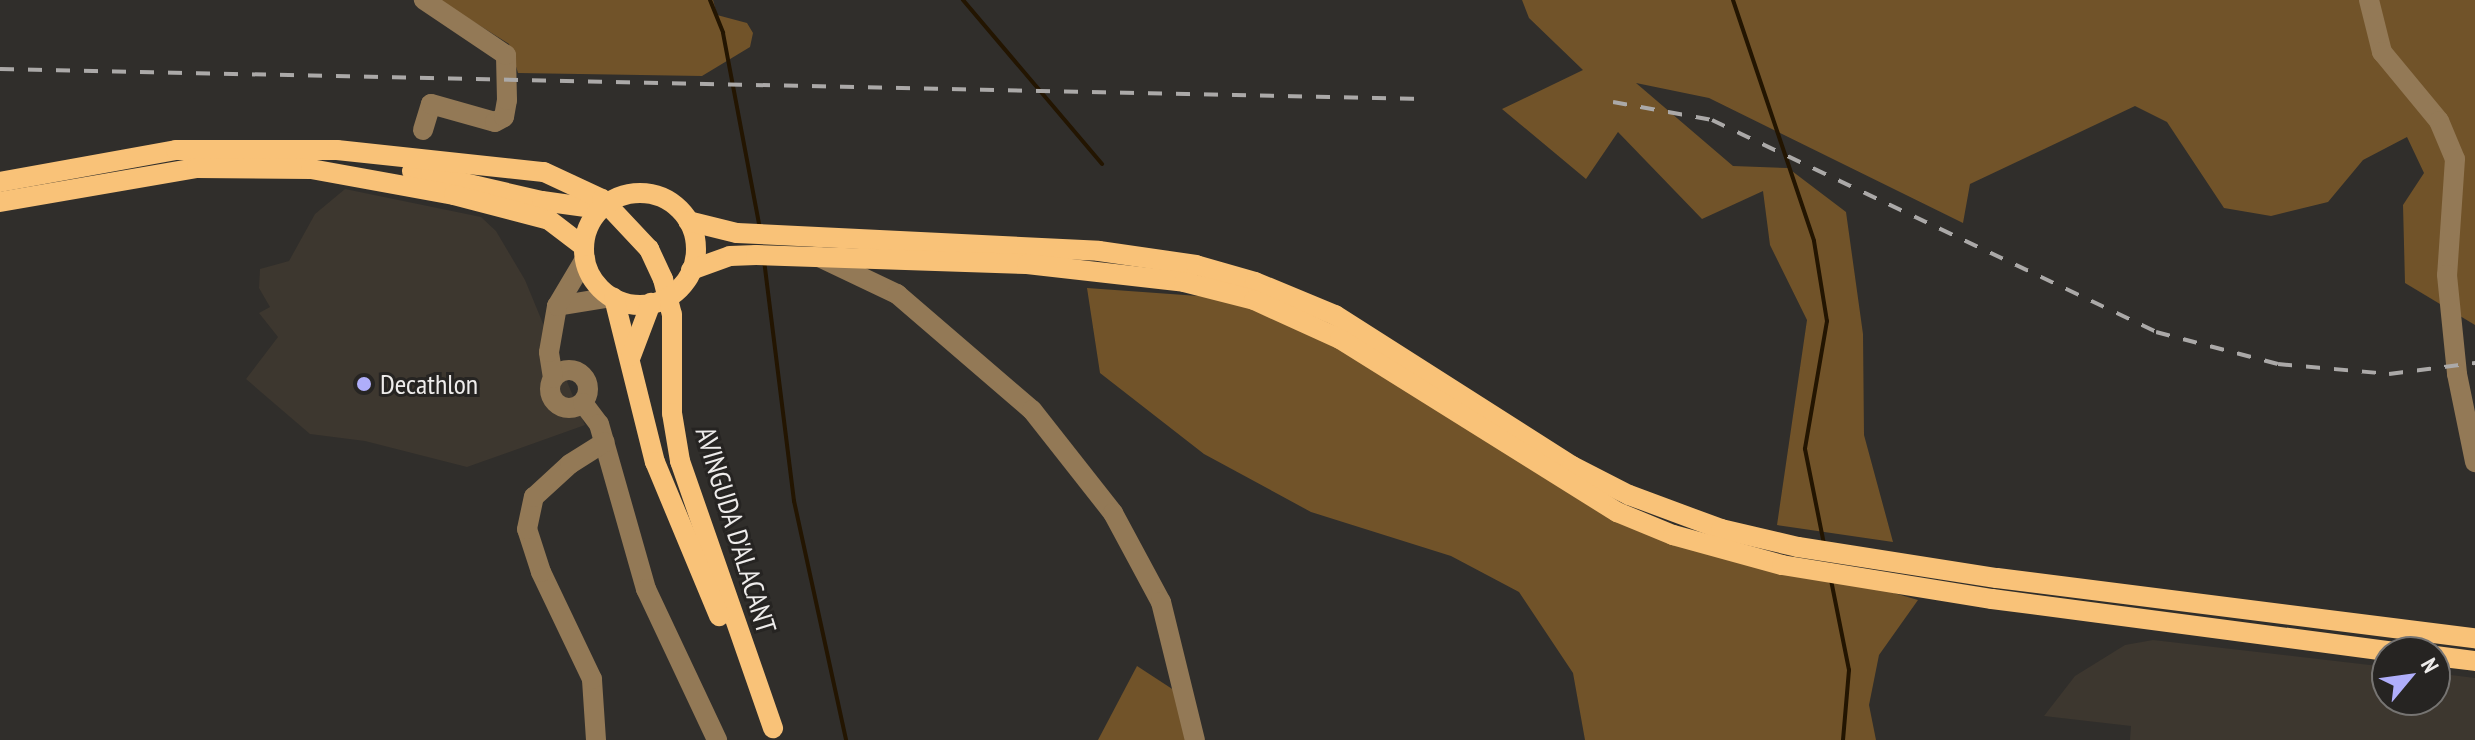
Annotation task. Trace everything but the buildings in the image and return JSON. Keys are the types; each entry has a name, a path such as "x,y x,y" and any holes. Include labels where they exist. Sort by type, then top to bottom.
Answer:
{"main road":[{"name":"AVINGUDA D'ALACANT","path":"297,149 542,201 609,203"},
{"name":"AVINGUDA D'ALACANT","path":"0,182 176,150 297,149 544,172 602,199 636,232 657,265 672,314 672,413 680,461 775,734"},
{"path":"0,202 182,170 290,168 499,206 549,220 584,252 594,281 613,298 631,356 655,462 715,608 775,734"},
{"path":"584,252 609,203 657,195 688,221 737,233 1099,251 1196,265 1255,282 1335,315 1572,466 1629,495 1721,529 1798,547 1997,578 2475,638"},
{"path":"688,221 695,245 691,270"},
{"path":"631,356 662,298 691,270 739,255 817,256 1141,274 1225,292 1340,339 1617,512 1673,535 1782,565 2371,649"},
{"path":"613,298 662,298"},
{"path":"2451,658 2475,661"}],"street":[{"path":"423,130 431,104 495,122 504,117 507,100 506,55 424,0"},
{"path":"2369,0 2382,52 2450,138 2455,159 2447,275 2456,364 2475,462"},
{"path":"584,252 557,306 551,331 561,374 551,396 559,406 583,403 595,412 646,589 717,740"},
{"path":"817,256 897,294 1032,410 1113,513 1161,602 1195,740"},
{"path":"557,306 613,298"},
{"path":"561,374 586,379 588,391 583,403"},
{"path":"596,740 592,679 541,572 527,520 534,497 547,484 605,442"}],"shaded area":[{"path":"439,0 713,0 717,15 747,23 753,33 750,47 702,76 518,73 509,44"},
{"path":"1522,0 2475,0 2475,325 2405,283 2403,205 2424,173 2407,137 2363,160 2328,202 2271,216 2224,208 2167,122 2135,106 1970,184 1963,223 1709,98 1636,83 1733,166 1788,168 1846,212 1863,334 1864,435 1893,542 1777,525 1807,320 1770,245 1763,191 1702,219 1618,132 1586,179 1502,109 1583,70 1529,18"},
{"path":"345,189 481,217 496,231 525,280 585,425 467,467 365,441 310,434 246,379 278,337 259,313 270,307 259,288 260,269 289,261 315,214"},
{"path":"1087,288 1254,300 1624,515 1918,600 1879,655 1869,705 1876,740 1585,740 1573,673 1519,592 1451,556 1311,512 1204,454 1100,373"},
{"path":"2153,640 2371,665 2371,716 2451,716 2451,675 2475,678 2475,740 2130,740 2131,726 2044,716 2075,676 2125,645"},
{"path":"1137,666 1186,698 1196,740 1098,740"}],"waterway":[{"path":"710,0 723,33 760,228"},
{"path":"963,0 1102,164"},
{"path":"1733,0 1814,241 1827,321 1805,449 1824,544"},
{"path":"764,260 794,501 846,740"},
{"path":"1831,580 1849,670 1843,740"}],"railway":[{"path":"0,69 1424,99"},
{"path":"1613,102 1712,120 2156,332 2278,364 2389,374 2475,363"}],"place":[{"name":"Decathlon","path":"364,384"}]}
